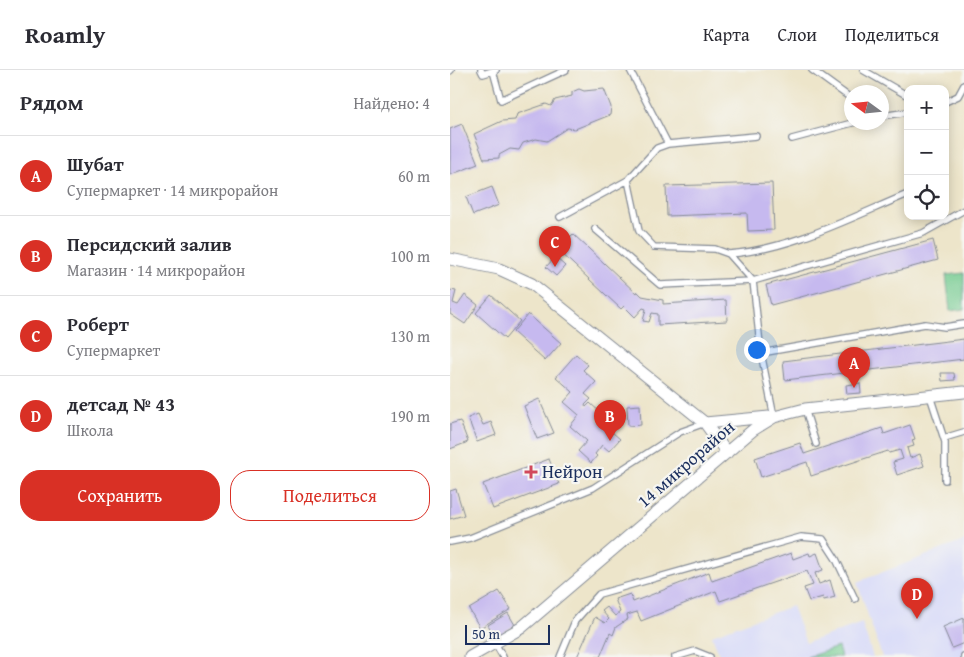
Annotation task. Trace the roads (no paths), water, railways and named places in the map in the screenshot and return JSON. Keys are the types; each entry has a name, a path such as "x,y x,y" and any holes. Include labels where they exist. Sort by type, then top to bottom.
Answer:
{"street":[{"path":"450,259 499,269 532,284 705,423 727,453"},
{"name":"14 микрорайон","path":"470,657 521,628 753,430 774,417 805,409 964,392"},
{"path":"705,423 774,417"}],"lane":[{"path":"481,70 483,74 494,70 501,100 566,70"},
{"path":"630,70 668,144"},
{"path":"812,70 844,93"},
{"path":"863,70 904,94"},
{"path":"949,100 958,96 964,85"},
{"path":"889,115 904,113"},
{"path":"792,139 844,125"},
{"path":"560,217 628,180 657,148 668,144 756,136"},
{"path":"628,180 640,231 654,247 716,249 729,254 757,252 781,246 904,196"},
{"path":"595,229 660,285 753,280 923,232 964,210"},
{"path":"729,254 753,280 761,353 774,417"},
{"path":"761,353 925,324 945,327 964,324"},
{"path":"930,396 944,438 945,480"},
{"path":"805,409 816,444"},
{"path":"450,542 470,538 593,488 680,432 705,423"},
{"path":"944,438 964,432"},
{"path":"560,657 575,621 599,594 802,537 823,539 836,559 855,599"},
{"path":"495,643 504,657"},
{"path":"675,657 695,651 710,657"}],"place":[{"name":"Роберт","path":"555,267"},
{"name":"Шубат","path":"854,388"},
{"name":"Персидский залив","path":"610,441"},
{"name":"Нейрон","path":"531,472"},
{"name":"детсад № 43","path":"917,619"}]}
